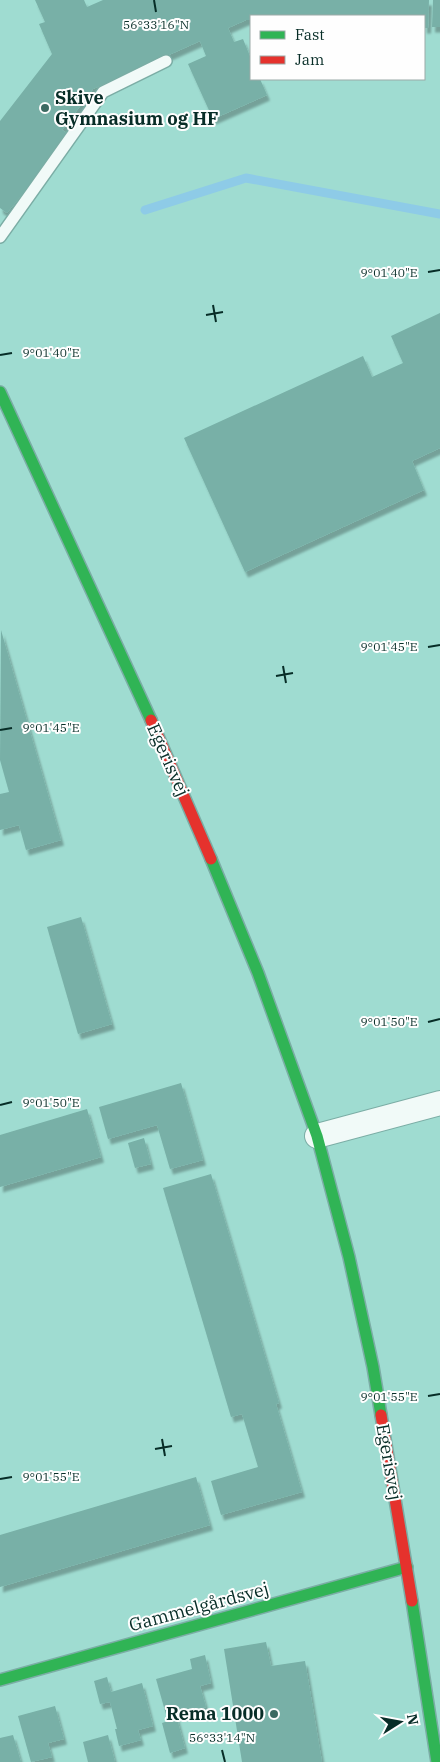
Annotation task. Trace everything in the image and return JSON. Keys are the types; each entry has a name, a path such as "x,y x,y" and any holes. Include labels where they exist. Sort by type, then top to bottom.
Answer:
{"street":[{"name":"Egerisvej","path":"0,392 191,811 258,973 318,1136 349,1257 373,1367 407,1567 437,1762"},
{"path":"318,1136 440,1103"},
{"name":"Gammelgårdsvej","path":"0,1680 407,1567"}],"lane":[{"path":"0,237 103,92 166,61"}],"building":[{"name":"Skive Gymnasium og HF","path":"35,0 84,0 87,7 103,0 429,0 428,28 425,28 425,15 250,15 250,20 228,28 234,42 243,39 250,56 250,80 260,80 267,95 213,119 188,64 206,56 200,41 93,89 62,130 70,135 7,213 0,208 0,121 52,54 39,24 45,22"},
{"path":"433,0 440,0 440,27 432,27"},
{"path":"440,313 440,448 412,461 424,490 245,572 184,438 363,356 372,377 403,363 391,336"},
{"path":"1,630 61,840 26,850 19,825 0,830 0,794 9,792 0,760"},
{"path":"81,917 112,1024 78,1034 47,927"},
{"path":"181,1083 203,1160 170,1169 157,1125 108,1139 99,1107"},
{"path":"87,1109 101,1157 0,1187 0,1135"},
{"path":"144,1138 151,1164 135,1168 128,1143"},
{"path":"211,1174 279,1403 276,1404 302,1492 221,1515 211,1481 258,1467 242,1414 231,1417 163,1188"},
{"path":"196,1477 210,1525 0,1587 0,1535"},
{"name":"Rema 1000","path":"266,1642 271,1666 305,1661 322,1762 242,1762 224,1649"},
{"path":"205,1655 211,1683 200,1686 206,1707 176,1715 185,1748 170,1753 162,1723 171,1720 170,1717 167,1718 156,1679 192,1669 190,1659"},
{"path":"107,1677 111,1692 142,1683 153,1726 138,1730 141,1740 119,1746 110,1702 100,1704 94,1681"},
{"path":"55,1706 64,1739 48,1743 52,1757 31,1762 18,1716"},
{"path":"13,1735 21,1762 0,1762 0,1738"},
{"path":"108,1735 115,1762 88,1762 83,1742"}],"waterway":[{"path":"145,210 246,178 440,214"}],"traffic: fast":[{"path":"0,392 151,720"},
{"path":"211,859 258,973 317,1136 349,1257 373,1367 381,1415"},
{"path":"0,1680 407,1567"},
{"path":"412,1601 437,1762"}],"traffic: jam":[{"path":"151,720 211,859"},
{"path":"381,1415 412,1601"}],"place":[{"name":"Skive Gymnasium og HF","path":"45,108"},
{"name":"Rema 1000","path":"274,1714"}]}
